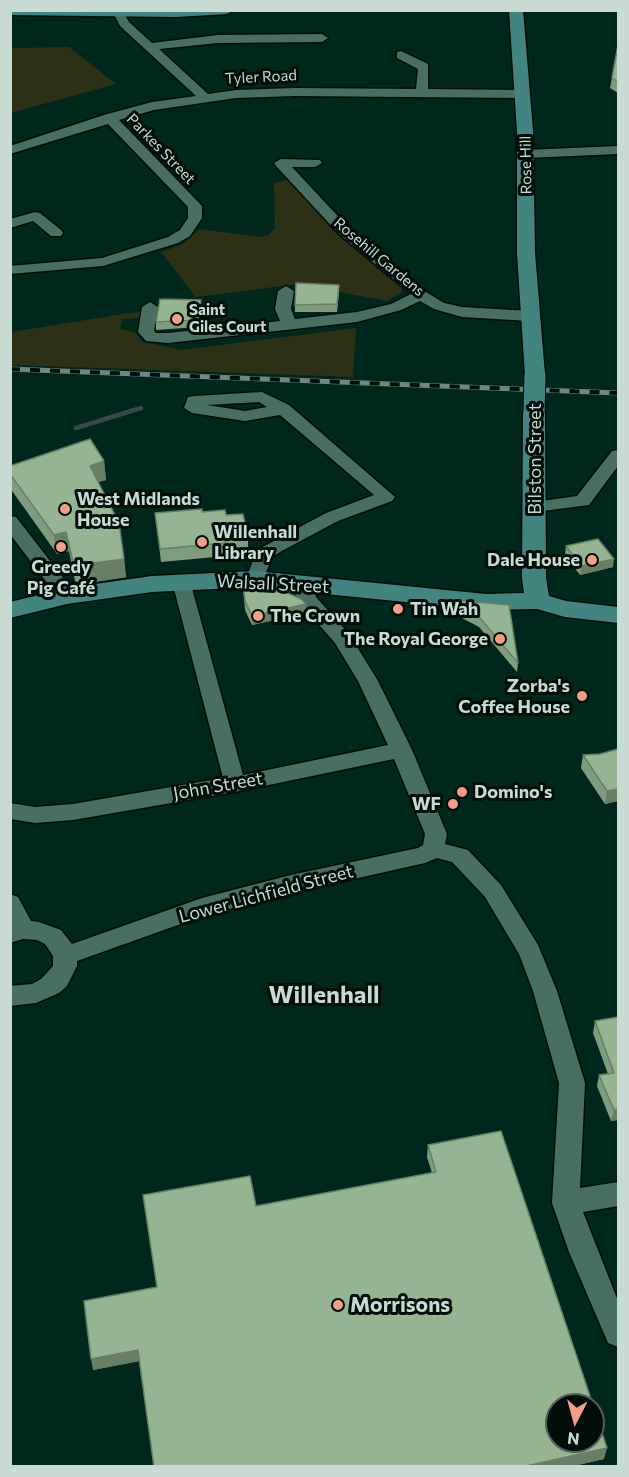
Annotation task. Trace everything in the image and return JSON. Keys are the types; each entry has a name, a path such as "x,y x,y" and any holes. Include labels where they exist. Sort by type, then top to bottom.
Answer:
{"main road":[{"path":"10,11 227,10"},
{"name":"Rose Hill","path":"516,12 526,154 526,243 530,316"},
{"name":"Bilston Street","path":"530,316 535,375 534,578 538,601"},
{"name":"Walsall Street","path":"10,610 67,596 181,581 255,579 486,602 538,601 565,609 618,615"}],"street":[{"path":"117,12 120,21 204,97"},
{"path":"148,46 218,39 322,38"},
{"path":"401,54 424,67 422,93"},
{"name":"Tyler Road","path":"10,150 152,106 204,97 272,92 383,98 422,93 522,94"},
{"name":"Parkes Street","path":"10,270 103,262 173,240 185,233 195,218 195,206 109,118"},
{"path":"526,154 618,150"},
{"name":"Rosehill Gardens","path":"315,163 281,163 344,231 421,295 439,306 462,312 530,316"},
{"path":"10,224 35,216 56,233"},
{"path":"285,291 283,309 290,326"},
{"path":"150,307 144,328 152,338 168,338 357,317 396,307 421,295"},
{"path":"255,579 264,554 273,548 332,517 386,497 283,409"},
{"path":"535,507 583,501 618,455"},
{"path":"10,521 67,596"},
{"path":"181,581 235,784"},
{"path":"306,584 305,594 308,600 342,639 369,681 436,834 433,849 460,856 493,891 530,952 545,991 572,1083 566,1203 583,1252 618,1333"},
{"name":"John Street","path":"35,815 73,812 235,784 401,750"},
{"path":"10,811 35,815"},
{"path":"10,821 35,815"},
{"name":"Lower Lichfield Street","path":"65,956 202,907 291,884 425,855 433,849"},
{"path":"10,903 17,932 39,931 53,937 62,946 65,966 58,979 50,986 36,993 10,996"},
{"path":"566,1203 618,1194"}],"green space":[{"path":"69,47 116,84 11,113 11,48"},
{"path":"291,179 315,208 403,286 401,293 387,301 297,284 196,297 161,252 183,244 200,229 259,237 268,235 275,228 274,183"},
{"path":"142,311 140,318 122,319 120,329 136,333 142,342 182,350 356,328 353,377 11,365 11,332"}],"building":[{"path":"618,45 618,82 612,78"},
{"path":"296,283 339,285 337,304 295,305"},
{"path":"160,299 201,300 198,320 156,322"},
{"name":"West Midlands House","path":"90,439 104,461 90,466 119,523 124,559 79,565 73,562 66,532 54,535 10,474 10,466"},
{"path":"202,509 202,512 225,510 226,515 243,514 248,538 225,540 225,543 160,549 155,513"},
{"path":"598,539 614,559 581,566 566,546"},
{"path":"243,585 279,589 301,599 306,604 252,616 245,601"},
{"path":"443,599 509,605 518,663 480,618"},
{"path":"618,749 618,789 607,791 583,755 600,754"},
{"path":"618,1017 618,1109 614,1110 599,1075 614,1073 595,1021"},
{"name":"Morrisons","path":"501,1131 589,1393 545,1393 545,1453 585,1453 522,1467 154,1467 138,1350 91,1359 84,1301 157,1287 143,1195 250,1176 256,1206 436,1172 428,1145"}],"waterway":[{"path":"76,428 141,408"}],"railway":[{"path":"10,369 618,393"}],"place":[{"name":"Saint Giles Court","path":"177,319"},
{"name":"West Midlands House","path":"65,509"},
{"name":"Willenhall Library","path":"202,542"},
{"name":"Greedy Pig Café","path":"61,547"},
{"name":"Dale House","path":"592,560"},
{"name":"Tin Wah","path":"398,609"},
{"name":"The Crown","path":"258,616"},
{"name":"The Royal George","path":"500,639"},
{"name":"Zorba's Coffee House","path":"582,696"},
{"name":"Domino's","path":"462,792"},
{"name":"WF","path":"453,804"},
{"name":"Morrisons","path":"338,1305"}],"district":[{"name":"Willenhall","path":"324,995"}]}
